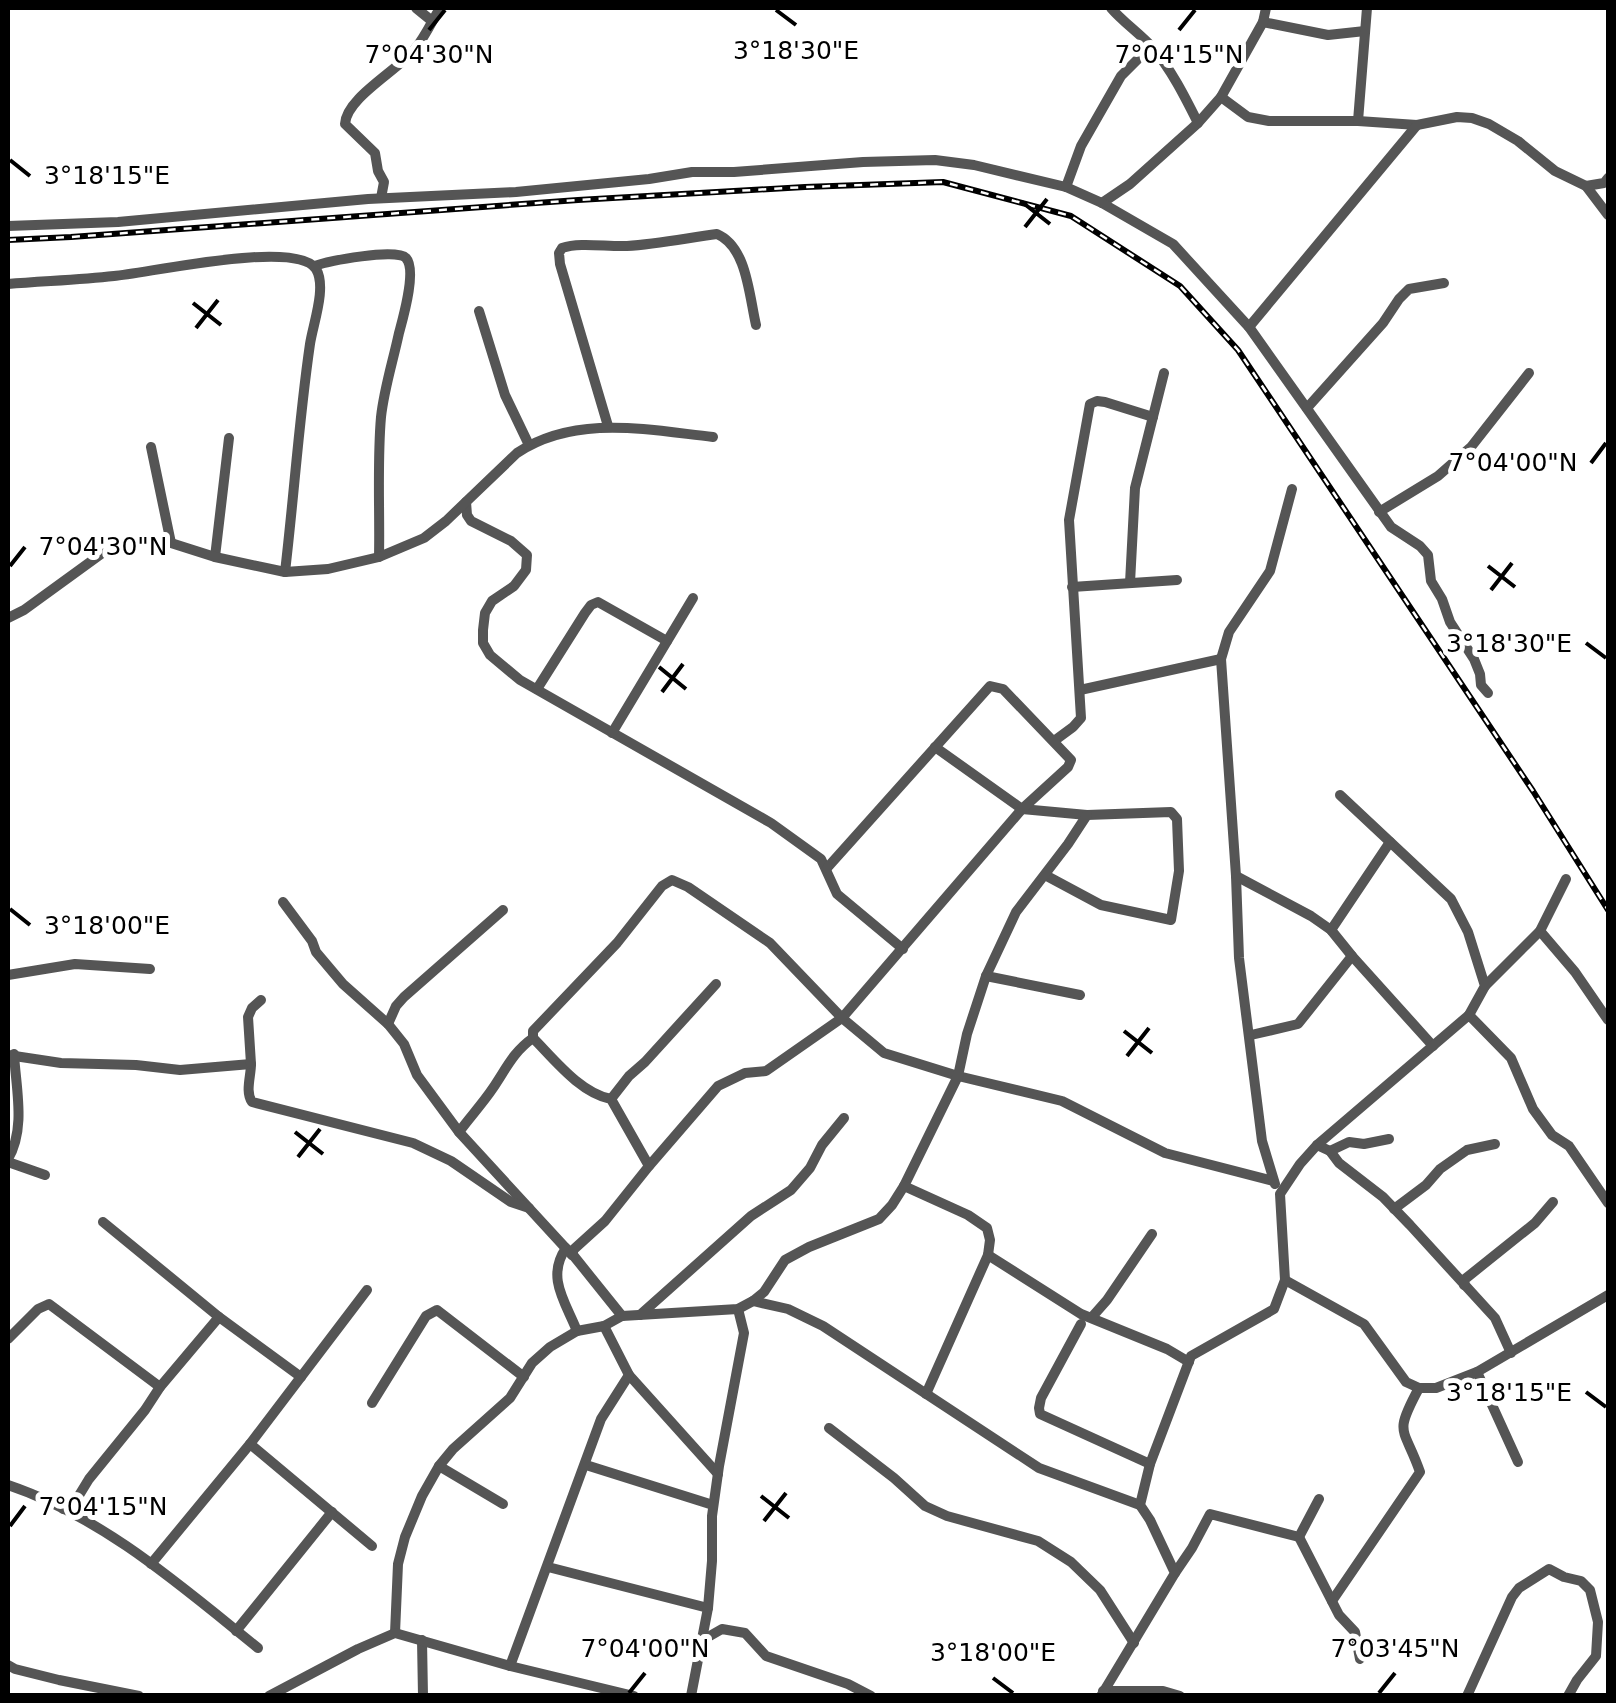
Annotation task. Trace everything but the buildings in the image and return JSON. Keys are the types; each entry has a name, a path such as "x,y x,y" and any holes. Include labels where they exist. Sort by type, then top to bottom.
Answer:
{"street":[{"path":"416,8 432,21"},
{"path":"382,198 384,182 375,154 345,124 346,114 354,102 417,46 440,8"},
{"path":"1111,8 1151,46 1198,123"},
{"path":"1102,203 1130,184 1221,98 1263,22 1266,8"},
{"path":"1358,121 1367,8"},
{"path":"1263,22 1328,35 1364,31"},
{"path":"1066,188 1081,146 1121,76 1151,46"},
{"path":"1221,98 1254,120 1268,122 1417,124 1472,118 1490,124 1556,171 1586,186 1608,215"},
{"path":"1249,326 1417,124"},
{"path":"8,226 118,222 382,198 516,192 692,172 917,161 974,165 1066,188 1102,203 1173,244 1249,326 1391,527 1428,555 1430,581 1474,659 1481,685 1488,693"},
{"path":"1586,186 1608,178"},
{"path":"608,426 560,264 562,248 631,246 717,234 735,246 740,257 756,325"},
{"path":"8,284 116,276 256,257 298,258 315,266 392,254 407,259 411,269 381,415 379,557"},
{"path":"285,572 310,344 320,296 315,266"},
{"path":"1307,408 1409,289 1444,284"},
{"path":"478,311 504,394 529,445"},
{"path":"1130,583 1135,488 1164,373"},
{"path":"1380,512 1438,476 1472,447 1529,373"},
{"path":"1054,740 1081,718 1069,520 1090,404 1097,400 1153,418"},
{"path":"8,618 108,549 146,541 171,543 285,572 328,569 379,557 424,538 517,453 558,434 608,426 713,437"},
{"path":"214,557 229,438"},
{"path":"151,447 171,543"},
{"path":"1140,1505 1150,1464 1191,1356 1274,1309 1284,1280 1280,1194 1262,1141 1239,958 1221,659 1229,632 1270,571 1292,488"},
{"path":"466,502 470,521 511,541 527,554 526,570 485,612 483,644 490,655 520,680 770,823 821,859 832,886 845,902 903,949"},
{"path":"1072,587 1177,580"},
{"path":"612,733 693,598"},
{"path":"537,689 590,605 598,602 668,641"},
{"path":"1080,690 1221,659"},
{"path":"577,1331 555,1274 558,1258 605,1221 718,1086 745,1073 766,1071 842,1018 1022,809 1071,760 1003,689 990,686 826,868"},
{"path":"935,747 1022,809 1087,815 1171,812 1177,818 1179,871 1171,920 1101,904 1046,876"},
{"path":"1340,795 1451,899 1468,932 1485,986"},
{"path":"395,1633 398,1564 422,1496 453,1448 510,1398 532,1363 550,1347 577,1331 604,1326 622,1316 738,1309 764,1292 785,1260 879,1219 892,1205 958,1076 986,976 1016,912 1087,815"},
{"path":"1332,930 1390,842"},
{"path":"1236,876 1332,930 1433,1046"},
{"path":"1280,1194 1317,1145 1470,1015 1485,986 1540,931 1566,879"},
{"path":"459,1132 520,1047 532,1038 533,1031 617,942 662,886 672,880 770,943 842,1018 884,1053 1062,1101 1166,1153 1273,1181"},
{"path":"283,902 316,952 404,1044 418,1075 459,1132 570,1252 622,1316"},
{"path":"388,1024 404,997 503,910"},
{"path":"1540,931 1608,1020"},
{"path":"1250,1036 1298,1024 1352,956"},
{"path":"8,974 75,964 150,968"},
{"path":"986,976 1080,995"},
{"path":"612,1099 716,984"},
{"path":"261,1000 248,1017 252,1077 248,1091 252,1102 413,1143 451,1161 511,1202 529,1208"},
{"path":"1470,1015 1511,1058 1533,1109 1552,1135 1568,1146 1608,1203"},
{"path":"532,1038 570,1075 600,1097 612,1099"},
{"path":"45,1175 8,1160 16,1146 18,1128 10,1055 61,1063 180,1070 251,1064"},
{"path":"612,1099 649,1166"},
{"path":"640,1315 752,1216 790,1190 844,1118"},
{"path":"1330,1151 1349,1142 1364,1144 1389,1138"},
{"path":"1394,1209 1467,1150 1495,1144"},
{"path":"1317,1145 1330,1151 1394,1209 1495,1318 1511,1353"},
{"path":"904,1186 968,1215 987,1228 990,1240 988,1255 926,1394"},
{"path":"1464,1285 1465,1279 1535,1223 1553,1202"},
{"path":"103,1222 219,1317 301,1377"},
{"path":"1092,1317 1152,1234"},
{"path":"988,1255 1080,1314 1189,1362"},
{"path":"1284,1280 1364,1324 1406,1382 1419,1388 1436,1388 1477,1372 1608,1295"},
{"path":"151,1564 250,1444 367,1290"},
{"path":"754,1301 788,1310 823,1326 1039,1468 1140,1505 1175,1574"},
{"path":"8,1339 38,1309 49,1304 160,1387"},
{"path":"692,1696 708,1608 718,1474 744,1332 738,1309"},
{"path":"372,1403 426,1316 437,1310 524,1376"},
{"path":"63,1510 78,1497 160,1387 219,1317"},
{"path":"1080,1324 1041,1398 1040,1414 1150,1464"},
{"path":"604,1326 629,1375 718,1474"},
{"path":"1477,1372 1518,1462"},
{"path":"510,1666 601,1419 629,1375"},
{"path":"1332,1601 1420,1472 1402,1432 1404,1416 1419,1388"},
{"path":"828,1428 925,1506 947,1516 1038,1541 1071,1562 1100,1590 1134,1643"},
{"path":"250,1444 372,1546"},
{"path":"586,1465 714,1505"},
{"path":"439,1466 503,1504"},
{"path":"8,1485 126,1545 258,1648"},
{"path":"1298,1537 1319,1500"},
{"path":"236,1631 332,1512"},
{"path":"1102,1693 1210,1514 1298,1537 1339,1615 1356,1632 1360,1659"},
{"path":"548,1567 708,1608"},
{"path":"1467,1696 1512,1597 1519,1588 1549,1570 1581,1581 1590,1590 1598,1622 1596,1656 1568,1696"},
{"path":"701,1641 722,1629 745,1633 766,1656 848,1684 871,1696"},
{"path":"269,1696 358,1648 395,1633 586,1690 634,1696"},
{"path":"422,1640 423,1696"},
{"path":"8,1665 97,1692 139,1696"},
{"path":"1102,1693 1164,1691 1180,1696"}],"railway":[{"path":"8,240 578,200 943,182 1071,216 1180,286 1238,350 1533,791 1608,910"}]}
